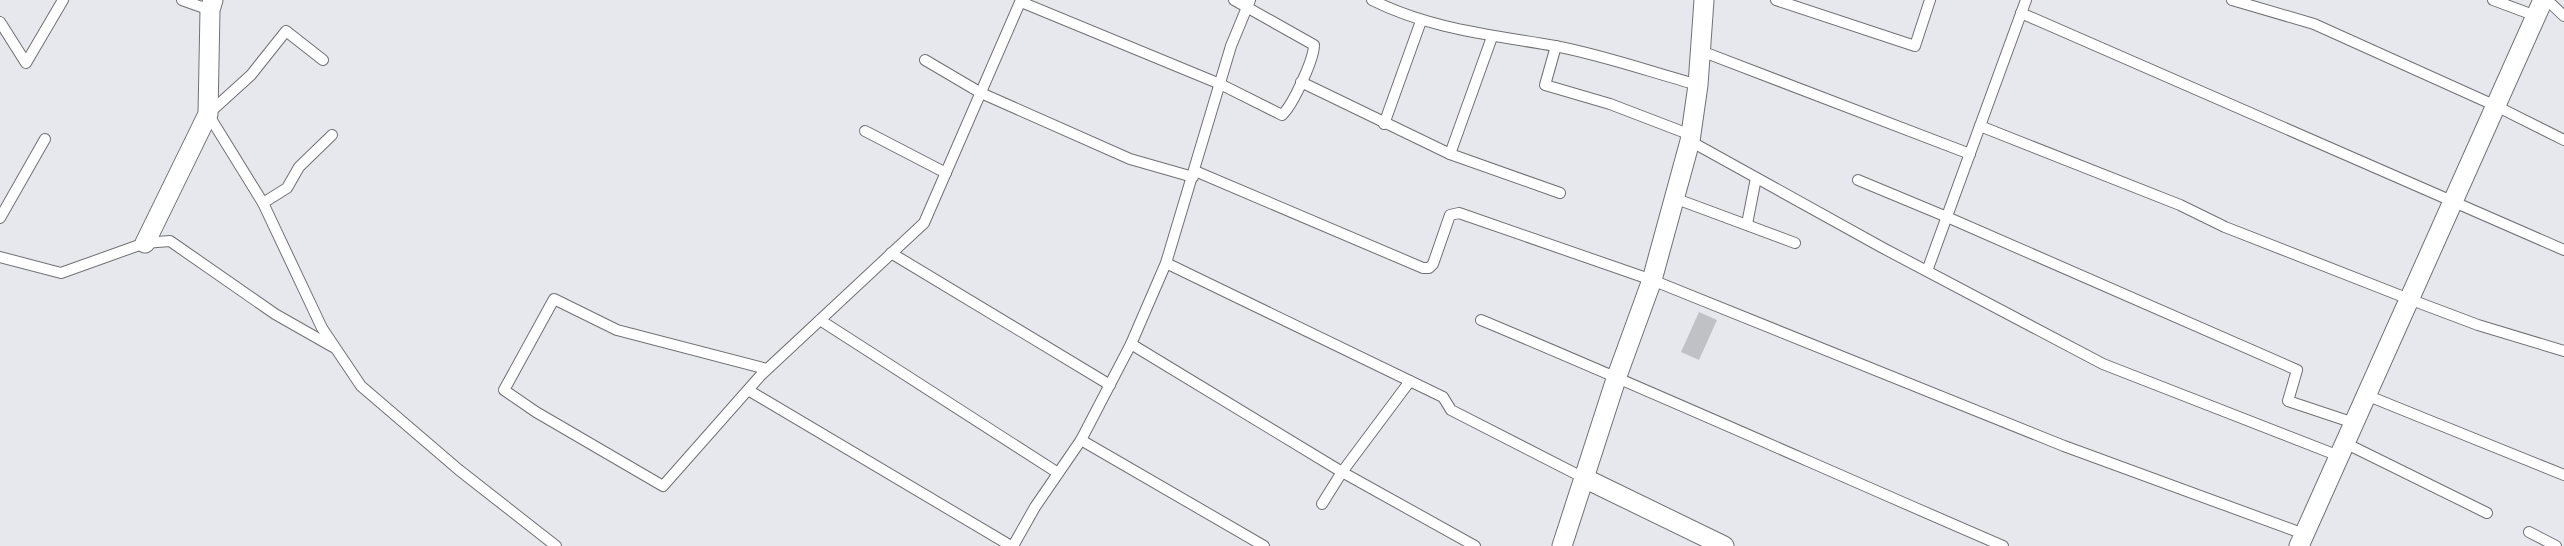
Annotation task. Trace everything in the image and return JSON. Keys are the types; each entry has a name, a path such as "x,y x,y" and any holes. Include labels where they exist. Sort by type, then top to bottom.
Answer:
{"street":[{"path":"1562,546 1616,376 1652,280 1691,138 1701,51 1703,0"},
{"path":"145,243 208,114 212,5"},
{"path":"2302,540 2539,8"},
{"path":"1584,478 1724,546"}],"lane":[{"path":"0,22 26,63 63,0"},
{"path":"182,0 212,5"},
{"path":"767,369 617,330 554,300 504,390 536,412 663,486 767,369 924,223 1021,1 1220,84 1282,114 1301,82 1314,51 1314,45 1248,3 1234,0"},
{"path":"1372,0 1421,21 1492,37 1556,46 1698,85"},
{"path":"1776,0 1915,46 1930,0"},
{"path":"1927,271 2026,0"},
{"path":"2232,0 2314,24 2496,106 2564,140"},
{"path":"2492,0 2539,8"},
{"path":"2547,0 2564,16"},
{"path":"748,390 1012,546 1081,440 1131,344 1166,263 1220,84 1248,3"},
{"path":"2021,13 2564,250"},
{"path":"1384,124 1421,21"},
{"path":"323,60 286,31 251,75 208,114 263,203 301,286 336,349 361,386 458,470 556,546"},
{"path":"1450,154 1492,37"},
{"path":"1556,46 1545,85 1610,104 1691,138 1756,178 2103,364 2342,449 2487,513"},
{"path":"1701,51 1970,154"},
{"path":"925,60 981,93 1130,159 1194,174 1423,268 1429,268 1433,264 1450,215 1454,212 1652,280 2302,540"},
{"path":"1301,82 1384,124 1450,154 1560,193"},
{"path":"1980,126 2180,205 2225,227 2409,299 2478,325 2564,351"},
{"path":"865,131 946,173"},
{"path":"263,203 287,188 298,167 332,135"},
{"path":"0,218 45,139"},
{"path":"1747,224 1756,178"},
{"path":"1858,180 2297,370 2288,401 2354,423"},
{"path":"1674,198 1796,243"},
{"path":"0,258 61,273 145,243 170,241 275,314 336,349"},
{"path":"891,253 1110,385"},
{"path":"1166,263 1444,397 1452,410 1584,478"},
{"path":"820,320 1058,473"},
{"path":"1480,320 1616,376 1744,434 2003,546"},
{"path":"1131,344 1342,472 1475,546"},
{"path":"1322,504 1342,472 1410,381"},
{"path":"2366,395 2564,475"},
{"path":"1081,440 1264,546"},
{"path":"2529,532 2556,546"}],"building":[{"path":"1699,312 1717,320 1699,360 1681,352"}]}
